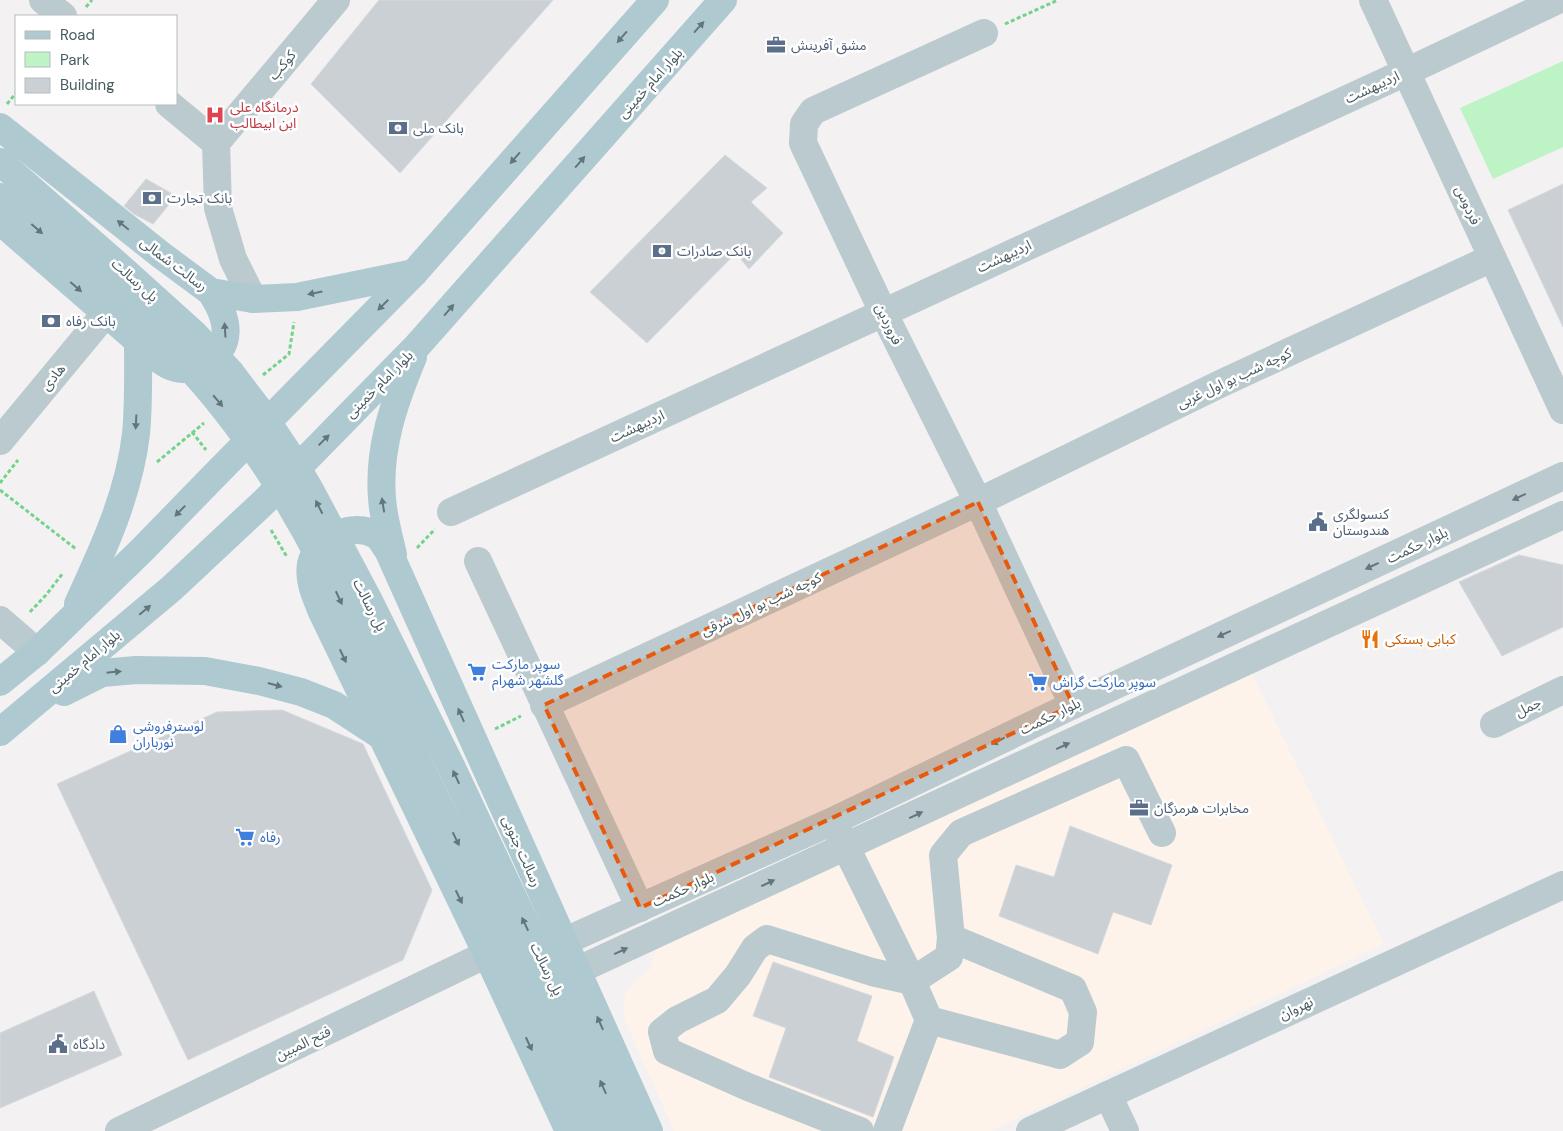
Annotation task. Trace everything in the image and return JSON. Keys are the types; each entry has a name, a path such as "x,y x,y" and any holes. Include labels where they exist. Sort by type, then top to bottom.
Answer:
{"main road":[{"path":"0,682 37,652 143,549 414,273 655,0"},
{"name":"بلوار امام خمینی","path":"0,732 172,588 257,509 417,346 723,0"},
{"name":"رسالت شمالی","path":"0,127 161,255 211,292 253,298 297,297 414,273"},
{"name":"پل رسالت","path":"0,162 122,268 194,334 230,372 262,414 290,456 367,597 452,768 623,1131"},
{"name":"پل رسالت","path":"0,197 135,314 179,356 242,429 298,515 595,1131"},
{"path":"0,220 138,342 174,368 186,369 213,357 226,340 224,316 211,292"},
{"path":"70,619 105,545 130,468 136,434 138,342"},
{"path":"396,570 382,501 380,470 384,438 396,398 417,346"},
{"path":"396,570 388,550 378,536 369,532 351,530 333,537 317,550 312,564 310,579 322,612 570,1131"},
{"name":"رسالت جنوبی","path":"396,570 649,1131"},
{"path":"22,713 102,673 136,670 204,671 258,681 302,692 334,705 380,735"}],"street":[{"path":"43,0 62,15"},
{"name":"کوکب","path":"216,143 336,0"},
{"name":"فردوس","path":"1373,0 1563,410"},
{"name":"اردیبهشت","path":"451,512 1406,72 1558,0"},
{"name":"فروردین","path":"984,33 813,111 804,124 803,143 883,312 978,502 1073,705"},
{"path":"170,105 216,143 218,208 233,259 253,298"},
{"name":"کوچه شب بو اول غربی","path":"978,502 1222,383 1492,258"},
{"name":"هادی","path":"0,441 106,313"},
{"name":"بلوار حکمت","path":"563,942 833,821 1073,705 1563,476"},
{"name":"کوچه شب بو اول شرقی","path":"544,705 978,502"},
{"path":"576,971 1563,514"},
{"path":"478,561 640,908"},
{"path":"6,625 37,652"},
{"name":"جمل","path":"1494,724 1563,690"},
{"path":"860,1131 748,1087 667,1051 662,1032 677,1020 718,1000 738,975 754,948 767,939 872,972 912,980 949,957 951,938 943,855 962,833 1126,760 1162,833"},
{"path":"833,821 912,980 929,1020 887,1131"},
{"name":"نهروان","path":"1030,1131 1563,885"},
{"path":"929,1020 1060,1055 1080,1042 1083,1012 1073,989 951,938"},
{"name":"فتح المبین","path":"119,1131 149,1125 487,954"},
{"path":"1108,1095 1125,1131"}],"path":[{"path":"984,33 1058,0"},
{"path":"192,432 220,469"},
{"path":"0,490 78,551"},
{"path":"257,509 288,558"},
{"path":"396,570 451,512"},
{"path":"74,557 82,543"},
{"path":"6,625 46,595 66,568"},
{"path":"472,740 544,705"}],"highlighted area":[{"path":"978,502 1073,705 640,908 544,705"}],"shaded area":[{"name":"مخابرات هرمزگان","path":"1251,672 1384,944 991,1131 674,1131 625,1020 623,1005 626,993 633,983 651,969 653,957 657,949"}],"green space":[{"path":"1563,61 1563,147 1493,179 1460,108"}],"building":[{"name":"بانک ملی","path":"379,0 553,0 400,173 311,84"},
{"name":"بانک صادرات","path":"725,155 767,188 751,202 783,233 749,269 736,253 647,343 590,292"},
{"name":"بانک تجارت","path":"146,179 176,196 153,224 134,214 124,206"},
{"path":"1563,184 1563,327 1508,210"},
{"path":"1519,555 1563,565 1563,627 1502,656 1459,582"},
{"name":"رفاه","path":"282,710 363,744 432,890 403,960 188,1060 57,784 217,712"},
{"path":"1070,826 1172,865 1151,925 1113,912 1098,954 999,916 1016,865 1054,877"},
{"path":"773,962 872,996 857,1041 894,1057 873,1117 769,1077 786,1028 753,1016"},
{"name":"دادگاه","path":"94,991 122,1055 0,1108 0,1033"}],"place":[{"name":"مشق آفرینش","path":"776,45"},
{"name":"درمانگاه علی ابن ابیطالب","path":"215,115"},
{"name":"بانک ملی","path":"398,128"},
{"name":"بانک تجارت","path":"152,198"},
{"name":"بانک صادرات","path":"662,251"},
{"name":"بانک رفاه","path":"51,321"},
{"name":"کنسولگری هندوستان","path":"1318,522"},
{"name":"کبابی بستکی","path":"1370,639"},
{"name":"سوپر مارکت گلشهر شهرام","path":"477,672"},
{"name":"سوپر مارکت گراش","path":"1038,682"},
{"name":"لوسترفروشی نورباران","path":"118,734"},
{"name":"مخابرات هرمزگان","path":"1139,808"},
{"name":"رفاه","path":"245,837"},
{"name":"دادگاه","path":"58,1044"}]}
